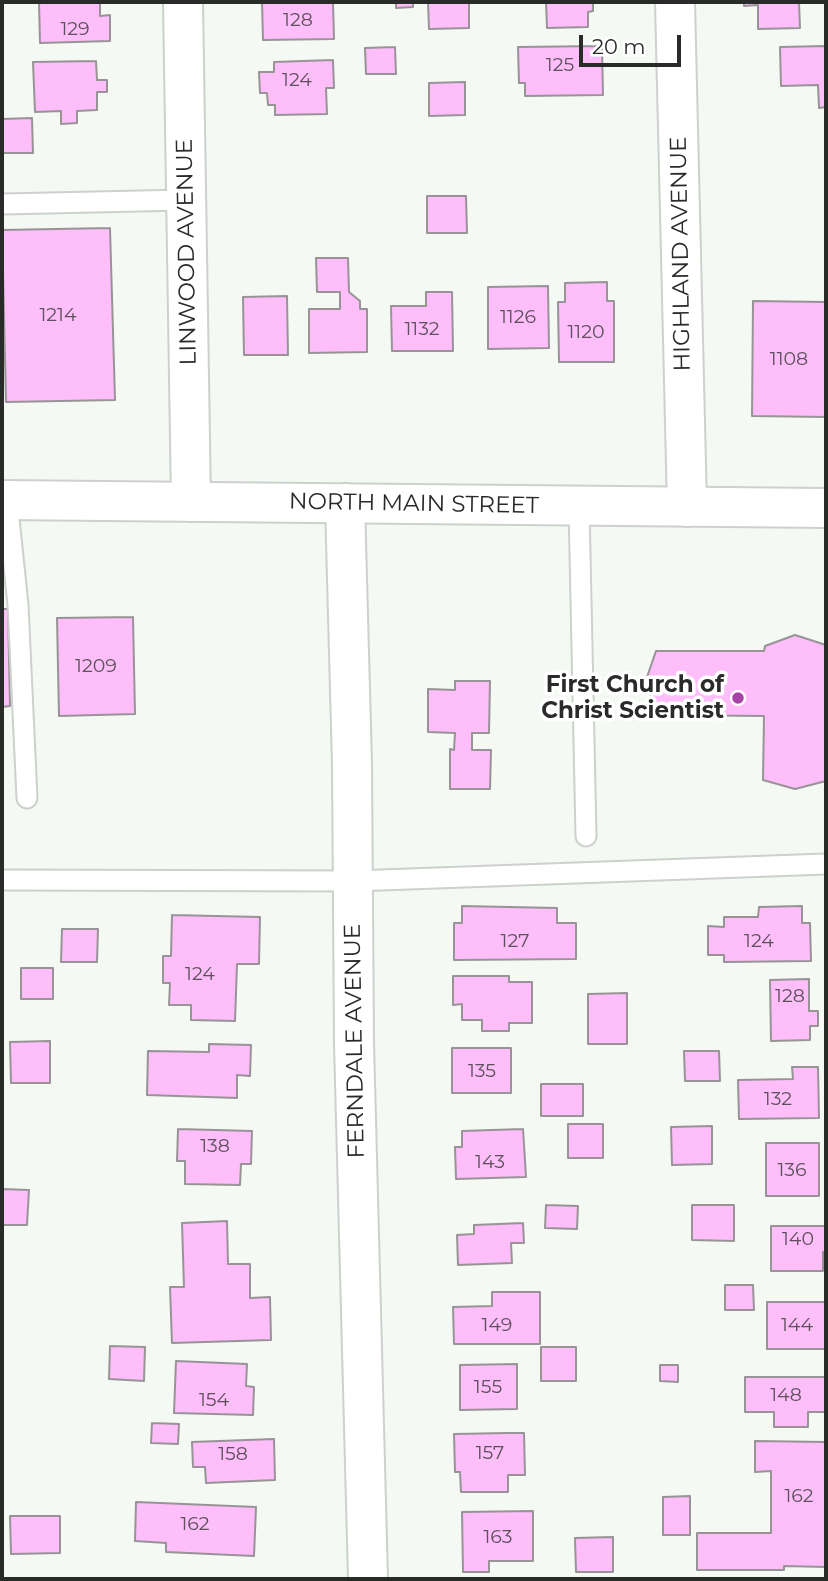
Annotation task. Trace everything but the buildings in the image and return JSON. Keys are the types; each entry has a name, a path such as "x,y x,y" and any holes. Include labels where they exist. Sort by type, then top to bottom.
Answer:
{"street":[{"name":"LINWOOD AVENUE","path":"183,2 191,502"},
{"name":"HIGHLAND AVENUE","path":"675,2 687,507"},
{"name":"NORTH MAIN STREET","path":"4,500 826,508"},
{"name":"FERNDALE AVENUE","path":"345,503 354,1043 368,1579"}],"lane":[{"path":"2,204 186,200"},
{"path":"4,500 18,605 27,798"},
{"path":"579,506 586,836"},
{"path":"2,880 353,881 826,864"}],"place":[{"name":"First Church of Christ Scientist","path":"738,698"}]}
